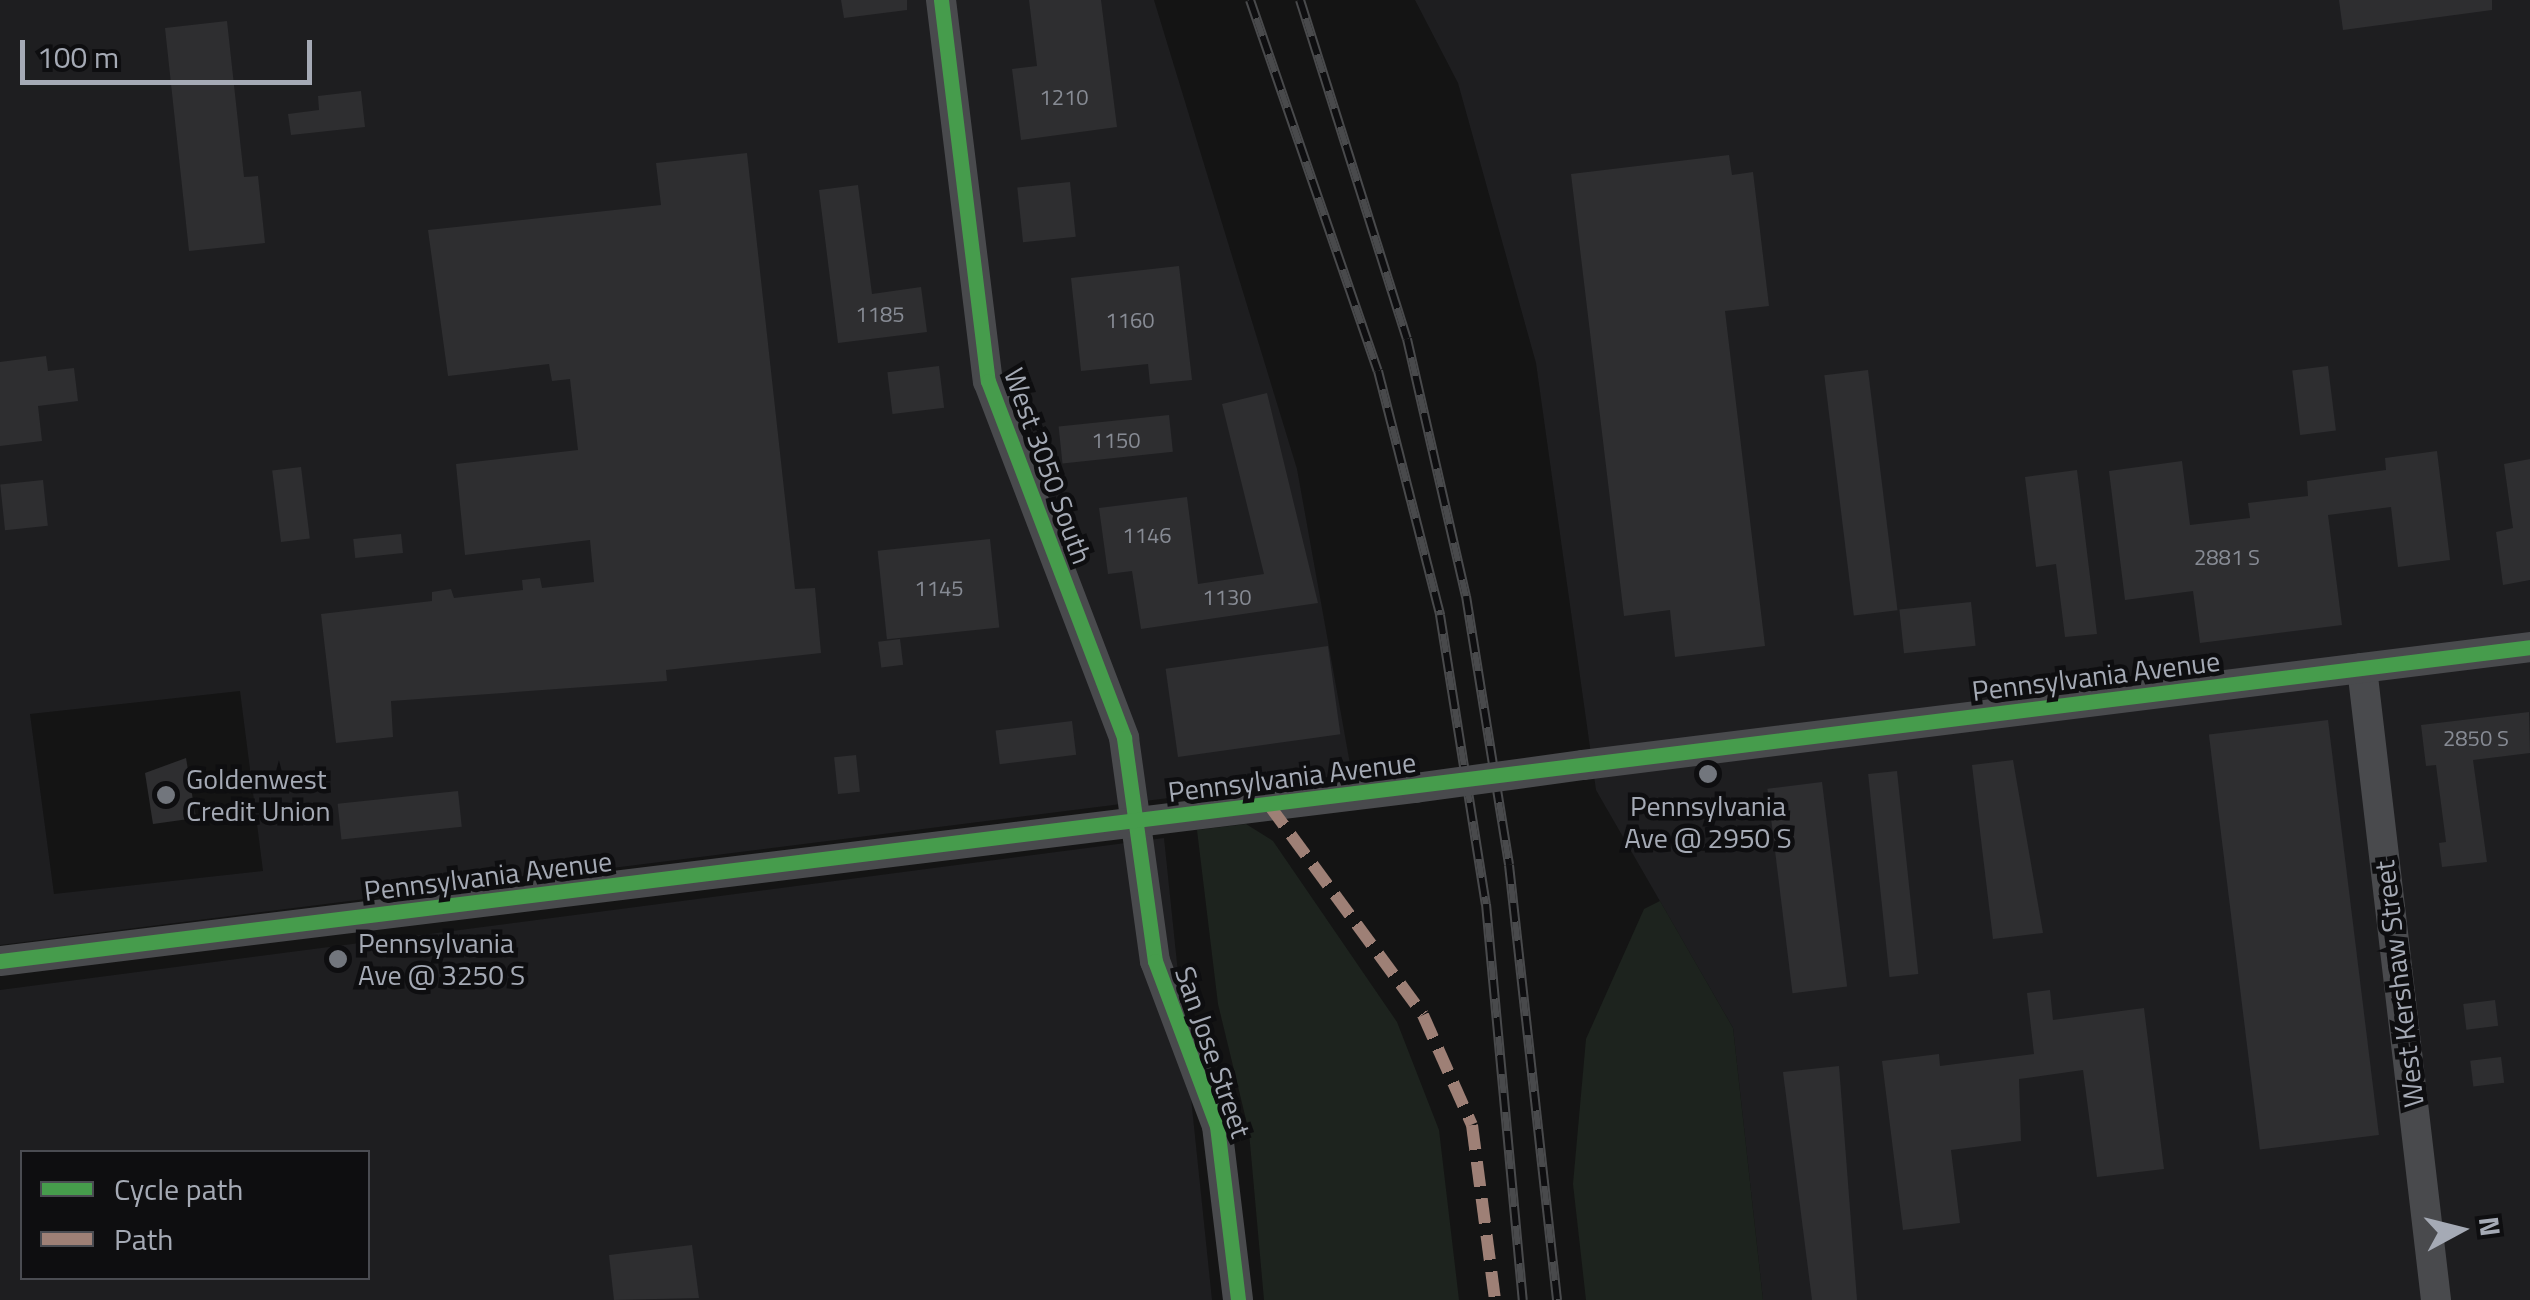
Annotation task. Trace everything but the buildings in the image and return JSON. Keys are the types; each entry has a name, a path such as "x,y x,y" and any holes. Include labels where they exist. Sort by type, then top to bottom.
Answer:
{"street":[{"name":"West 3050 South","path":"941,0 988,381 1124,738 1138,820"},
{"name":"Pennsylvania Avenue","path":"0,961 2530,647"},
{"name":"West Kershaw Street","path":"2362,668 2436,1300"},
{"name":"San Jose Street","path":"1138,820 1155,961 1220,1141 1238,1300"}],"shaded area":[{"path":"0,0 1154,0 1297,469 1352,775 0,945","holes":["240,691 263,871 54,894 30,714"]},
{"path":"1415,0 2530,0 2530,1300 1763,1300 1733,1028 1596,790 1536,363 1458,83"},
{"path":"1246,824 1273,841 1397,1022 1439,1130 1459,1300 1264,1300 1249,1132 1218,1004 1197,830"},
{"path":"1164,838 1212,1300 0,1300 0,990"},
{"path":"1660,901 1733,1028 1763,1300 1586,1300 1573,1184 1586,1039 1644,909"}],"railway":[{"path":"1250,0 1378,371 1440,615 1486,904 1523,1300"},
{"path":"1300,0 1407,339 1466,596 1509,865 1557,1300"}],"marked path":[{"path":"1269,805 1423,1015 1472,1125 1495,1300"}],"cycle path":[{"path":"941,0 988,381 1124,738 1155,961 1217,1126 1238,1300"},
{"path":"0,961 2530,647"}],"place":[{"name":"Pennsylvania Ave @ 2950 S","path":"1708,774"},
{"name":"Goldenwest Credit Union","path":"166,795"},
{"name":"Pennsylvania Ave @ 3250 S","path":"338,959"}]}
